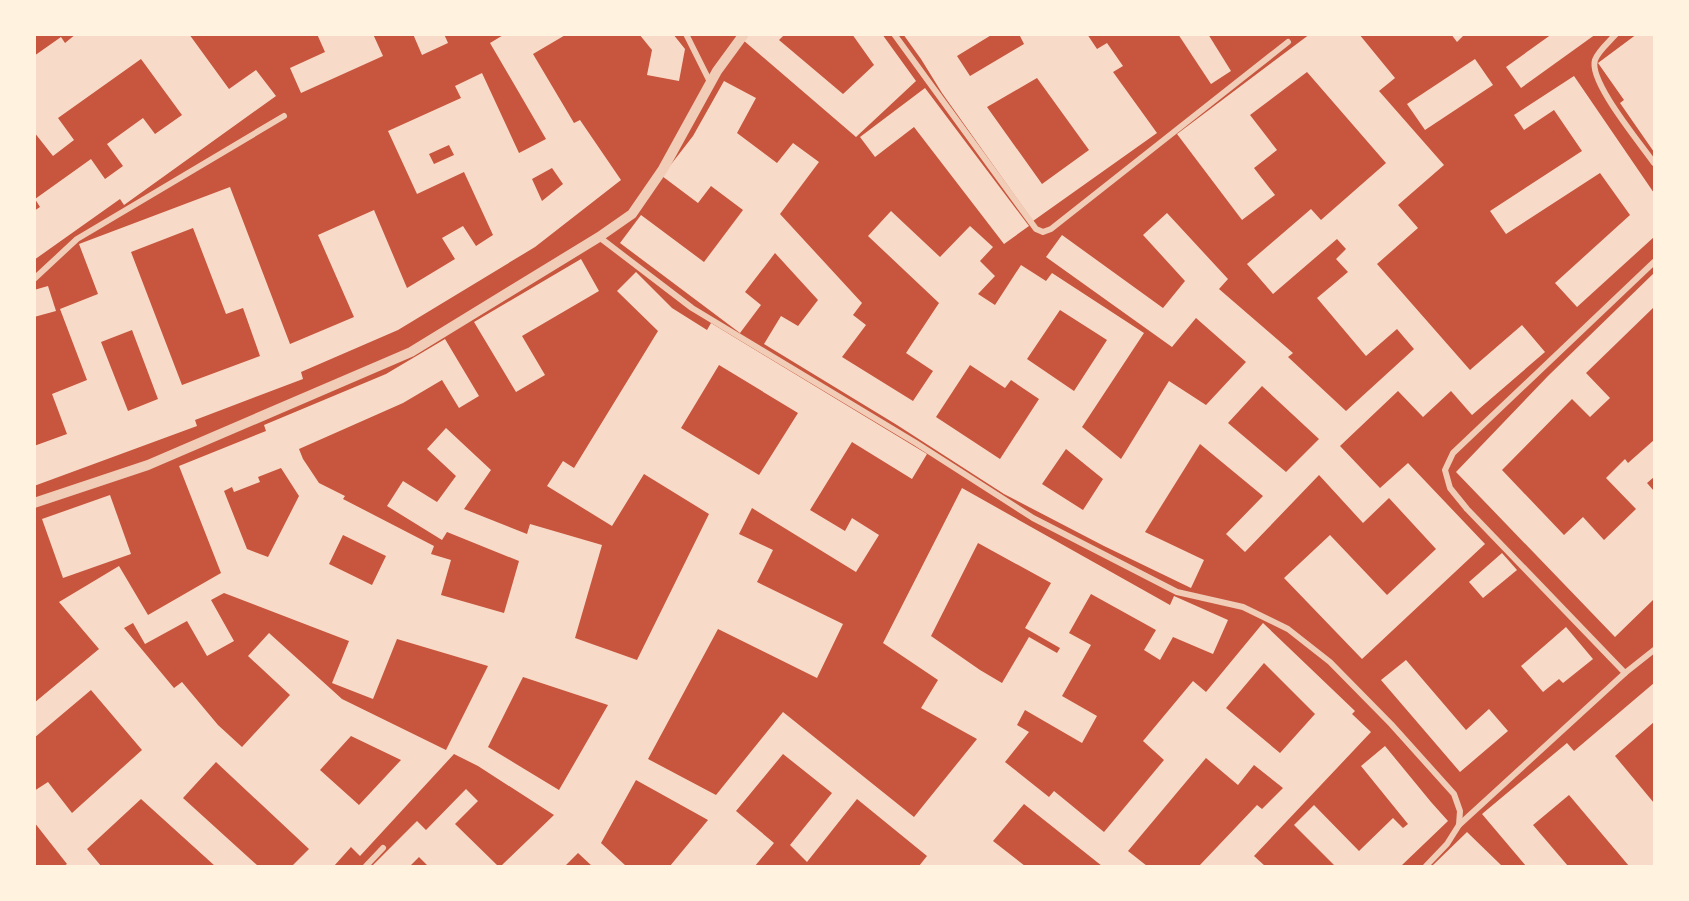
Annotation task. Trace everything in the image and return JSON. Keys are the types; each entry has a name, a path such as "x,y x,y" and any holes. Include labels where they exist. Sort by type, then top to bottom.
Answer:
{"street":[{"path":"686,34 710,82"},
{"path":"34,504 148,465 411,352 599,237 632,214 663,169 717,70 744,34"},
{"path":"894,34 1036,229 1043,232 1051,229 1288,42"},
{"path":"1616,34 1595,57 1593,69 1610,102 1654,163"},
{"path":"34,279 77,239 284,116"},
{"path":"599,237 692,308 916,443 1033,518 1177,592 1243,607 1288,629 1330,662 1448,787 1454,794 1460,811 1459,825"},
{"path":"1626,673 1467,509 1450,488 1445,470 1453,453 1654,262"},
{"path":"1426,867 1447,844 1459,825 1654,650"},
{"path":"366,867 383,848"}],"building":[{"path":"76,34 189,34 229,89 256,70 276,96 124,205 120,199 34,260 34,211 40,207 35,199 91,159 105,179 123,166 107,144 143,118 155,134 182,115 141,59 58,118 74,140 53,156 34,132 34,56 61,37 65,43"},
{"path":"317,34 373,34 383,56 301,93 290,68 325,52"},
{"path":"413,34 444,34 448,43 422,55"},
{"path":"505,34 567,34 533,54 574,123 580,120 621,180 535,247 398,330 301,372 303,379 195,420 197,426 34,486 34,446 67,434 52,394 87,380 60,309 98,294 79,244 230,187 290,344 354,317 318,235 374,210 407,288 455,259 442,238 463,226 476,246 493,235 464,172 417,194 388,131 461,98 455,86 482,73 519,153 546,139 490,43","holes":["449,145 454,155 434,164 429,154","552,168 563,184 542,201 532,179","193,228 226,314 243,308 260,356 182,385 131,252","132,330 158,399 128,411 101,342"]},
{"path":"639,34 673,34 685,49 679,81 647,75 652,50"},
{"path":"749,34 785,34 779,40 843,94 874,65 852,34 882,34 916,81 856,137 743,40"},
{"path":"903,34 993,34 957,56 970,76 1024,44 1019,34 1087,34 1097,49 1107,43 1123,66 1113,72 1157,133 1033,221 942,93","holes":["1037,78 1089,150 1042,184 987,107"]},
{"path":"1178,34 1208,34 1231,71 1211,84"},
{"path":"1310,34 1359,34 1395,78 1379,91 1444,165 1398,205 1418,228 1377,264 1470,370 1522,325 1545,352 1472,415 1451,391 1423,417 1398,391 1340,446 1380,488 1408,463 1485,544 1362,659 1284,578 1330,535 1387,595 1436,549 1389,498 1363,523 1319,475 1245,552 1226,534 1263,496 1200,444 1145,532 1204,560 1191,588 1004,494 897,425 764,344 781,316 798,326 818,300 775,253 745,292 761,305 740,333 620,243 641,215 704,262 743,210 711,186 698,203 662,176 693,136 724,81 756,98 737,133 777,163 793,143 819,162 780,214 862,303 853,315 866,325 842,357 913,401 933,371 906,353 939,303 868,236 891,211 940,257 970,226 993,247 980,261 995,276 978,294 995,305 1021,265 1046,281 1052,273 1144,333 1082,427 1121,459 1169,381 1206,405 1246,362 1196,318 1172,347 1046,257 1062,235 1163,308 1185,281 1143,235 1167,213 1228,279 1219,289 1293,353 1288,357 1346,411 1414,349 1397,329 1366,356 1317,298 1348,272 1336,259 1346,249 1337,239 1273,294 1247,264 1311,209 1321,220 1386,163 1307,72 1250,115 1277,150 1254,168 1275,195 1242,220 1177,134","holes":["1060,310 1107,340 1074,391 1027,359","970,365 1005,388 1011,380 1039,399 1000,459 936,417","1262,386 1319,439 1286,472 1228,423","1066,449 1103,479 1083,510 1042,484"]},
{"path":"1451,34 1465,34 1457,42"},
{"path":"1552,34 1596,34 1521,88 1506,67"},
{"path":"1637,34 1654,34 1654,152 1620,103 1624,100 1598,63"},
{"path":"1475,59 1493,85 1425,130 1407,104"},
{"path":"1574,76 1654,193 1654,237 1577,307 1555,283 1630,215 1600,173 1506,234 1490,211 1582,151 1554,110 1524,130 1514,115"},
{"path":"925,88 1029,226 1004,244 914,127 875,157 860,137"},
{"path":"581,259 599,291 522,336 545,375 516,392 474,322"},
{"path":"636,272 672,308 707,330 711,323 927,454 912,479 852,442 810,510 845,531 852,518 879,535 856,572 752,508 739,534 773,550 757,582 843,624 817,678 718,629 648,759 716,795 783,712 914,817 977,739 921,708 938,680 883,643 962,488 1170,605 1174,596 1228,620 1213,654 1173,637 1160,660 1144,650 1156,630 1091,594 1069,633 1091,645 1062,696 1097,716 1082,743 1025,710 1017,725 1029,732 1005,762 1049,797 1054,791 1104,832 1164,760 1143,741 1193,681 1206,692 1263,623 1355,711 1352,714 1371,732 1254,856 1265,866 1199,866 1257,805 1262,809 1283,788 1254,765 1238,785 1206,758 1128,851 1147,866 1102,866 1024,804 993,841 1025,866 919,866 927,856 857,799 807,862 790,845 832,793 783,754 736,811 774,843 755,866 670,866 708,820 636,780 601,843 626,866 592,866 578,853 565,866 501,866 554,815 478,766 454,754 360,856 351,847 334,866 292,866 309,849 216,762 183,798 258,866 215,866 141,799 87,849 101,866 64,866 67,864 34,822 34,791 48,782 72,813 142,750 91,690 34,738 34,703 99,649 59,602 119,566 148,615 221,573 179,466 266,431 264,425 386,374 445,339 479,396 459,408 442,380 403,403 299,449 303,459 319,483 345,496 343,499 434,546 431,554 451,560 441,595 504,613 519,561 447,532 442,540 387,506 403,481 437,502 456,476 427,449 446,428 491,470 464,509 527,534 530,524 602,545 575,638 637,660 709,514 644,474 612,526 547,486 563,461 574,468 658,331 617,291","holes":["719,365 798,413 759,475 681,428","281,468 299,496 268,557 247,549 224,491 232,487 234,492 260,482 258,477","343,535 386,556 372,585 329,564","978,543 1051,583 1025,628 1060,648 1057,653 1029,637 1002,683 931,636","224,593 349,641 332,683 373,699 397,639 488,666 446,750 342,699 269,633 248,656 290,695 242,747 218,725 182,682 174,688 124,628 133,623 145,644 187,621 207,656 234,641 211,600","1264,663 1315,714 1280,753 1226,708","523,677 608,705 559,790 488,747","351,736 401,760 359,805 320,770"]},
{"path":"1654,273 1654,307 1586,373 1610,398 1590,417 1572,399 1502,470 1564,535 1583,517 1604,540 1636,509 1606,478 1625,459 1628,463 1654,440 1654,477 1647,483 1654,491 1654,599 1615,637 1456,472 1548,376"},
{"path":"48,286 56,311 34,317 34,290"},
{"path":"110,495 131,554 63,578 42,519"},
{"path":"1502,553 1517,570 1483,598 1469,582"},
{"path":"1566,627 1593,659 1563,683 1559,679 1543,692 1521,666"},
{"path":"1406,660 1466,730 1489,709 1508,731 1460,772 1381,680"},
{"path":"1654,683 1654,722 1615,756 1654,803 1654,866 1629,866 1569,795 1533,825 1568,866 1526,866 1482,814 1567,743 1574,751"},
{"path":"1385,746 1448,821 1401,866 1335,866 1294,825 1314,805 1359,851 1393,818 1403,828 1408,824 1361,766"},
{"path":"466,789 478,801 455,824 498,866 428,866 419,857 410,866 372,866 417,821 426,830"},
{"path":"1467,832 1502,866 1432,866"}]}
